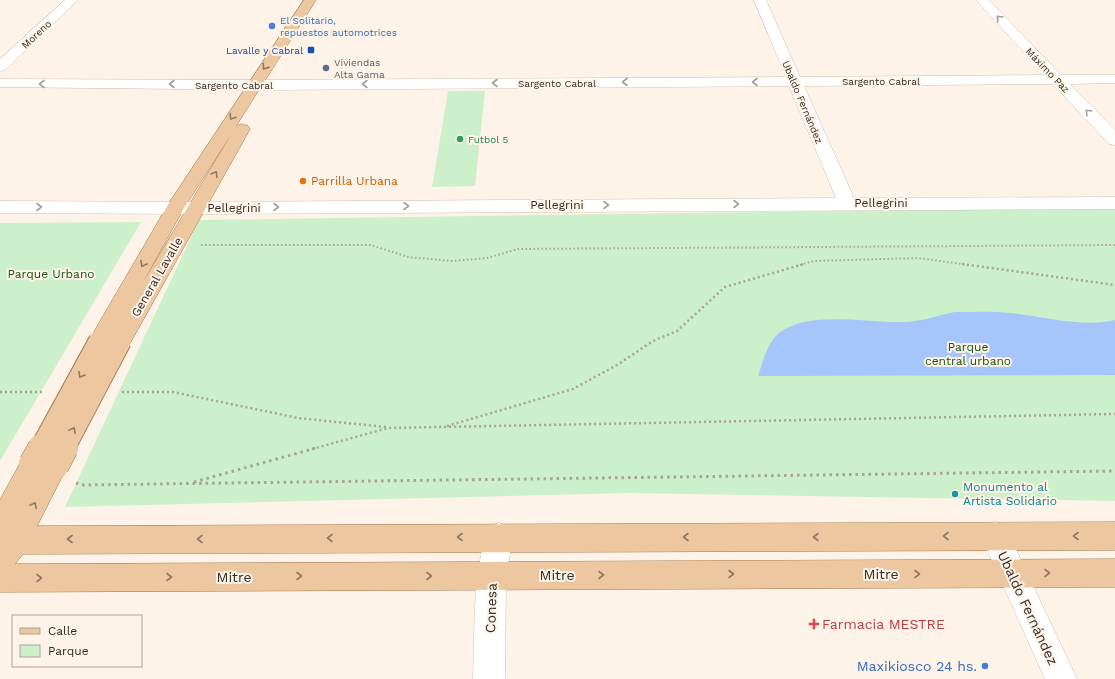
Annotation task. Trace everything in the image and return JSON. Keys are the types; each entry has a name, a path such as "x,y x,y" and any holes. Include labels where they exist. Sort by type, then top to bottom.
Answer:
{"main road":[{"name":"General Lavalle","path":"4,541 45,468 110,341 175,207 261,85 316,3"},
{"name":"General Lavalle","path":"110,341 175,245 261,85"},
{"path":"4,541 499,537 1115,536"},
{"name":"Mitre","path":"0,578 1115,573"}],"street":[{"name":"Moreno","path":"0,67 72,0"},
{"name":"Ubaldo Fernández","path":"760,0 847,203"},
{"name":"Máximo Paz","path":"982,0 1115,140"},
{"name":"Sargento Cabral","path":"0,83 261,85 1115,79"},
{"name":"Pellegrini","path":"0,207 195,208 847,203 1115,203"},
{"name":"Ubaldo Fernández","path":"995,536 1061,679"},
{"name":"Conesa","path":"489,679 492,576 499,537"}],"path":[{"path":"175,245 371,245 408,257 452,261 487,258 518,249 1115,245"},
{"path":"443,427 573,389 618,364 653,341 677,331 725,287 814,261 918,258 1115,285"},
{"path":"0,392 49,392"},
{"path":"118,392 173,392 298,418 388,428 1115,414"},
{"path":"190,483 388,428"},
{"path":"45,468 81,484 1115,471"}],"green space":[{"name":"Futbol 5","path":"448,91 485,91 475,186 432,187"},
{"name":"Parque central urbano","path":"1115,207 1115,501 628,493 65,507 199,220"},
{"name":"Parque Urbano","path":"141,222 0,461 0,223"}],"water":[{"path":"955,312 1003,312 1063,321 1090,323 1115,320 1115,375 758,376 771,342 779,333 791,326 806,322 839,319 910,322"}],"place":[{"name":"El Solitario, repuestos automotrices","path":"272,26"},
{"name":"Lavalle y Cabral","path":"311,50"},
{"name":"Viviendas Alta Gama","path":"326,68"},
{"name":"Futbol 5","path":"460,139"},
{"name":"Parrilla Urbana","path":"303,181"},
{"name":"Monumento al Artista Solidario","path":"955,494"},
{"name":"Farmacia MESTRE","path":"814,624"},
{"name":"Maxikiosco 24 hs.","path":"985,666"}]}
